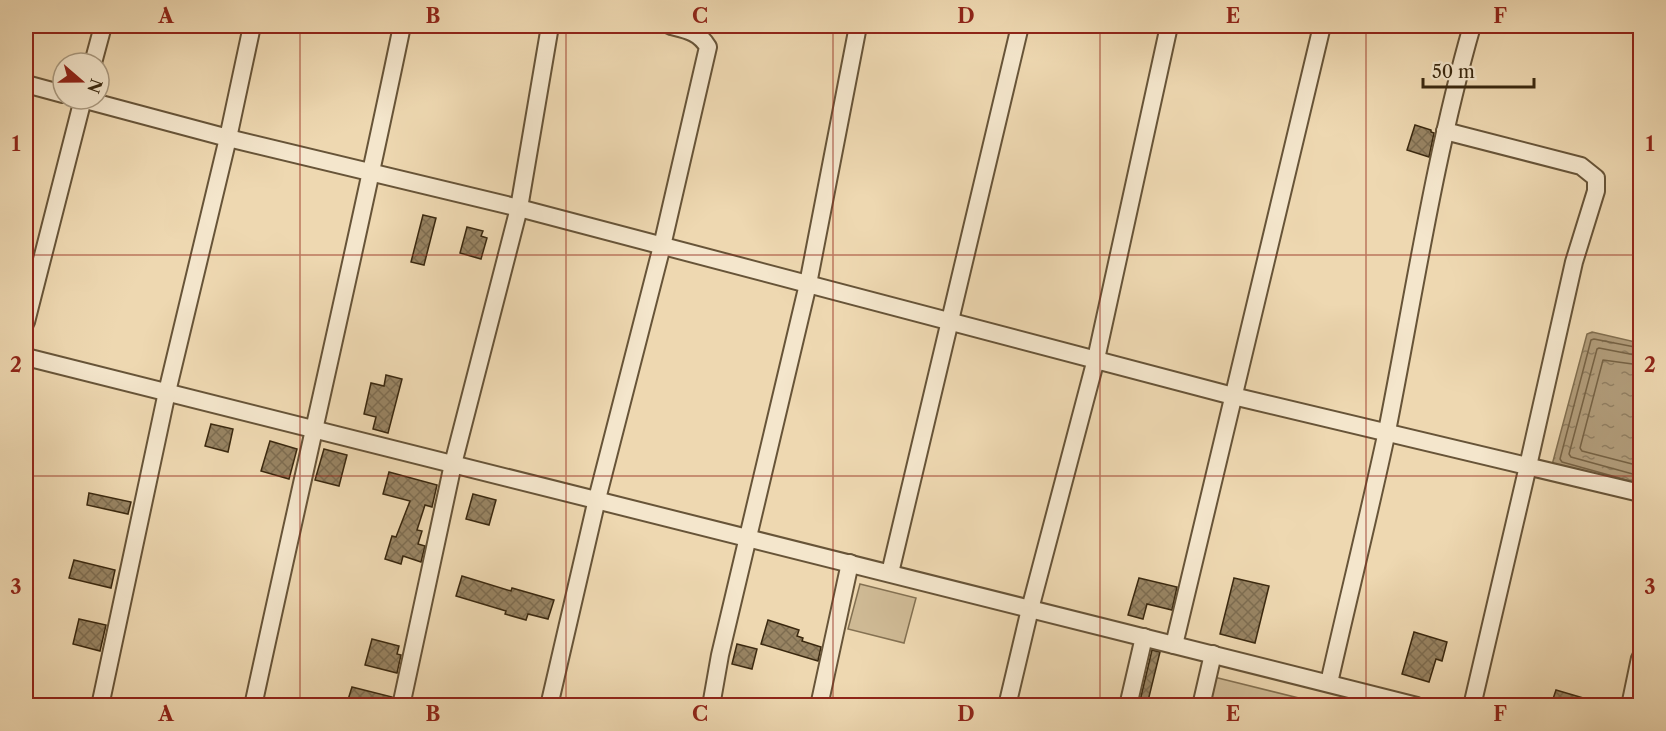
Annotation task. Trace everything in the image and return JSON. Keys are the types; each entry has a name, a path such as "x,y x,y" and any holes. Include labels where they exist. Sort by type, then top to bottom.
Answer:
{"street":[{"path":"96,51 103,26"},
{"path":"100,705 167,392 228,138 252,26"},
{"path":"253,705 372,172 402,26"},
{"path":"401,705 453,464 519,208 550,26"},
{"path":"549,705 597,499 662,246 708,47 702,37 694,32 671,26"},
{"path":"711,705 720,655 808,284 858,26"},
{"path":"890,573 1020,26"},
{"path":"1007,705 1096,359 1169,26"},
{"path":"1174,645 1322,26"},
{"path":"1329,683 1386,432 1445,131 1472,26"},
{"path":"26,84 51,91"},
{"path":"111,107 228,138 519,208 1233,396 1641,493"},
{"path":"26,322 80,111"},
{"path":"1445,131 1581,166 1596,178 1596,191 1574,262 1472,705"},
{"path":"26,357 1417,705"},
{"path":"819,705 850,563"},
{"path":"1128,705 1144,637"},
{"path":"1201,705 1213,654"},
{"path":"1630,705 1641,658"}],"shaded area":[{"path":"860,584 916,598 904,643 848,629"},
{"path":"1214,677 1327,705 1207,706"}],"water":[{"path":"1592,332 1640,343 1640,489 1552,465 1587,334"}],"building":[{"path":"1415,125 1434,133 1429,157 1407,150"},
{"path":"423,215 436,218 424,265 411,262"},
{"path":"467,227 483,231 481,236 487,238 481,259 460,253"},
{"path":"386,375 402,379 388,433 373,429 376,417 364,414 371,383 384,386"},
{"path":"211,424 233,429 228,452 205,446"},
{"path":"270,441 297,449 289,479 261,471"},
{"path":"324,449 347,455 339,486 315,480"},
{"path":"389,472 437,485 432,507 425,505 417,530 422,531 418,544 425,546 421,562 403,556 401,564 385,559 392,536 396,537 410,501 383,494"},
{"path":"89,493 131,502 128,514 87,505"},
{"path":"473,494 496,500 489,525 466,519"},
{"path":"74,560 115,570 111,588 69,578"},
{"path":"462,576 511,591 512,588 554,600 548,619 528,614 526,620 505,614 506,611 456,596"},
{"path":"1139,578 1177,587 1172,610 1147,604 1143,619 1128,615"},
{"path":"1234,578 1269,586 1255,643 1220,634"},
{"path":"79,619 106,625 100,651 73,644"},
{"path":"768,620 799,630 797,636 803,638 802,641 821,647 818,661 761,644"},
{"path":"1414,632 1447,642 1442,661 1436,659 1429,682 1402,674"},
{"path":"372,639 399,646 397,654 401,655 397,673 365,665"},
{"path":"737,644 757,649 752,669 732,664"},
{"path":"1152,650 1160,652 1147,705 1139,705"},
{"path":"352,687 392,697 391,705 347,703"},
{"path":"1556,690 1597,702 1596,705 1551,705"}]}
